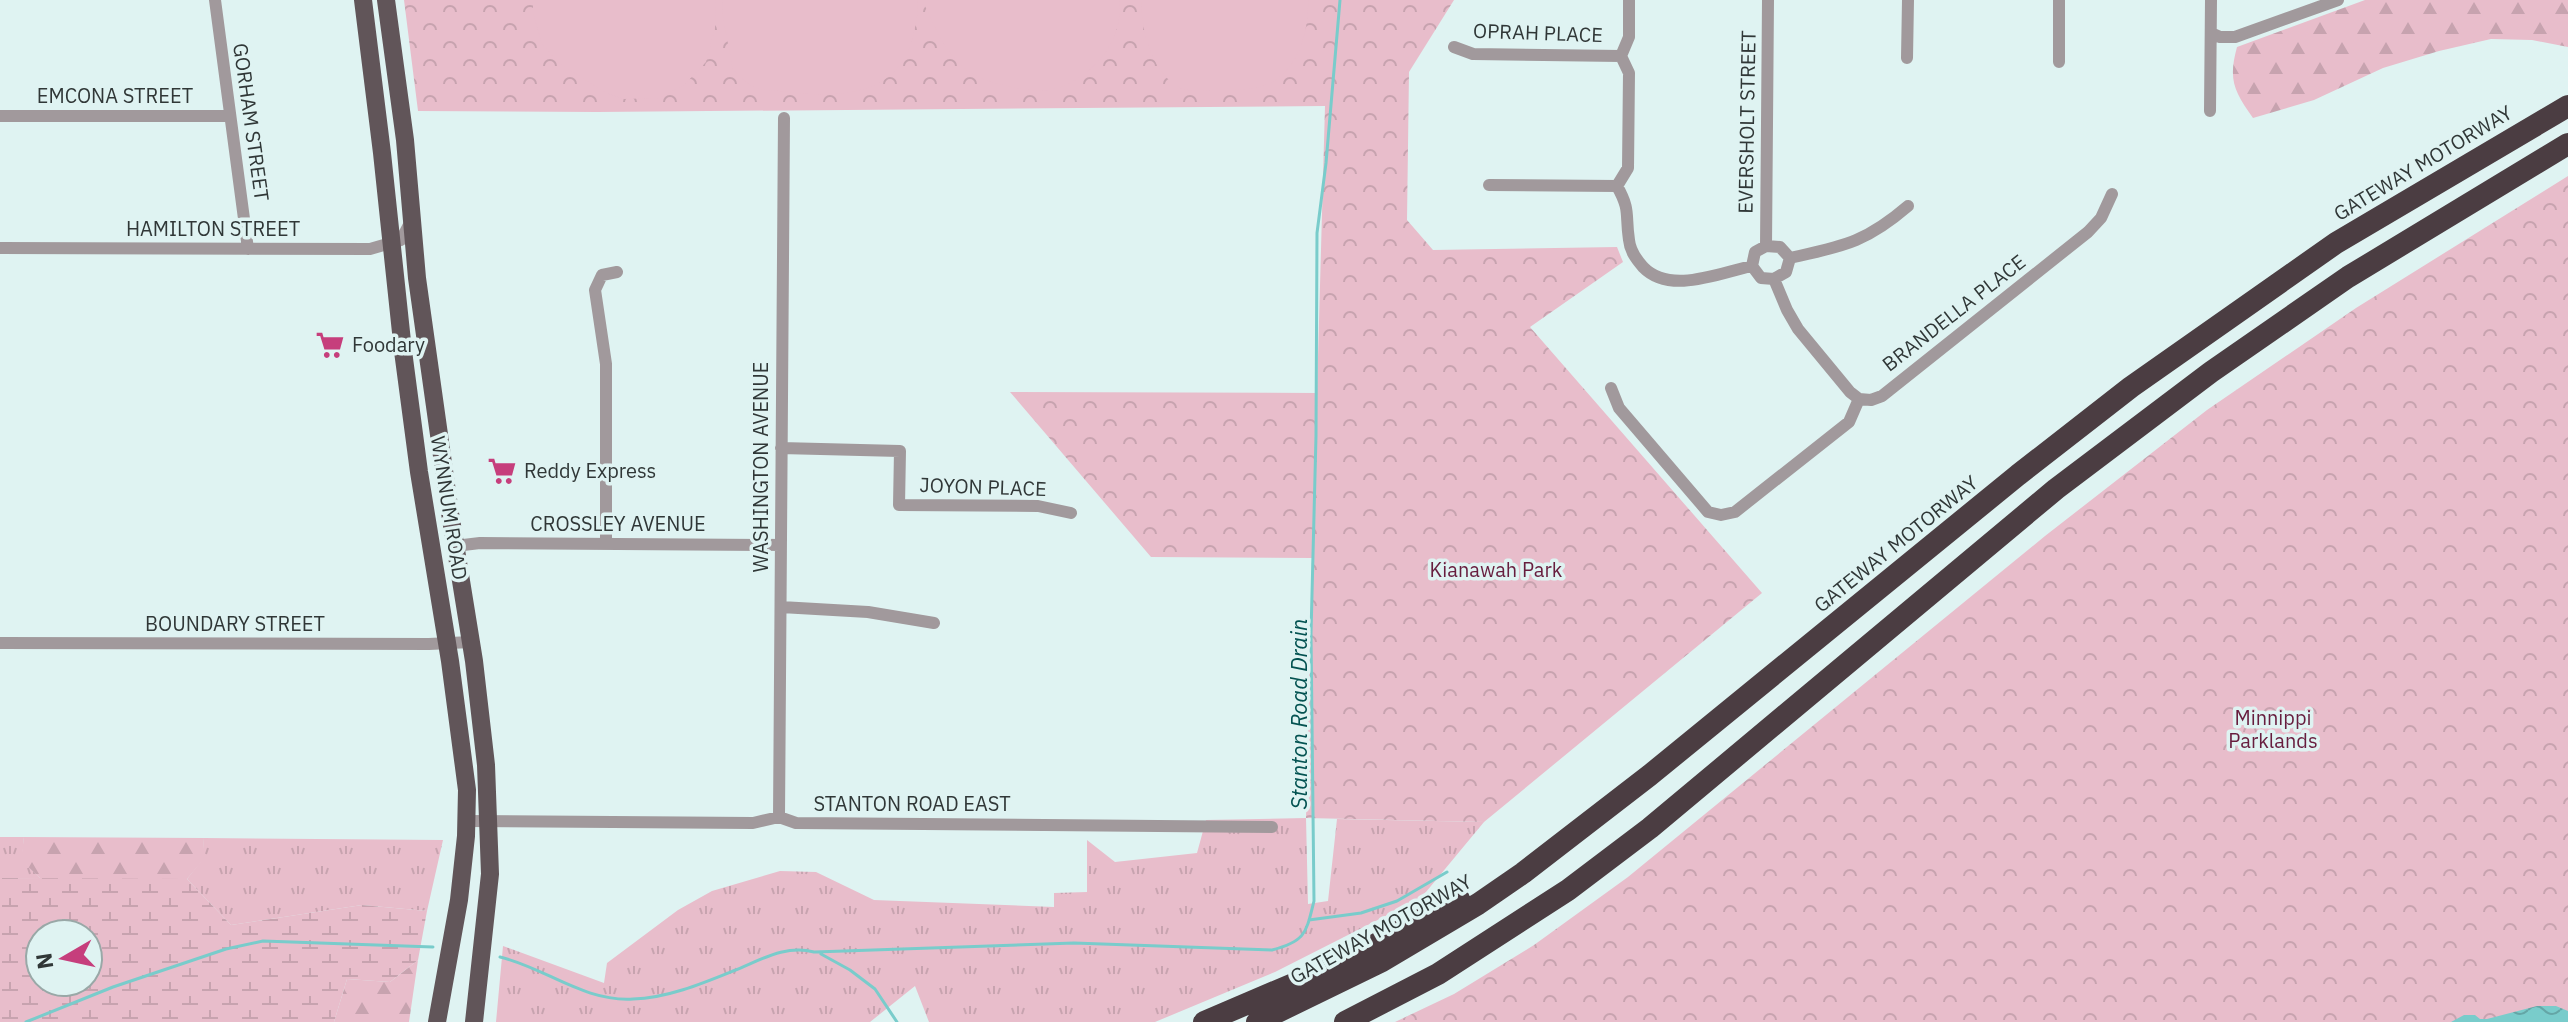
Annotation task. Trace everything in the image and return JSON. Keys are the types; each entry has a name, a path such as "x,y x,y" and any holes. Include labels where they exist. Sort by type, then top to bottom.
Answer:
{"highway":[{"name":"GATEWAY MOTORWAY","path":"1257,1022 1328,989 1421,939 1523,873 1650,775 2024,470 2131,387 2336,243 2568,106"},
{"path":"1345,1022 1438,974 1580,881 1650,828 2056,489 2199,380 2348,277 2568,144"},
{"path":"1204,1022 1338,965 1457,900 1524,857 1545,854"}],"main road":[{"name":"WYNNUM ROAD","path":"363,0 419,472 465,767 467,821 454,936 437,1022"},
{"name":"WYNNUM ROAD","path":"386,4 436,416 481,711 490,821 489,895 474,1022"},
{"path":"366,27 376,9 386,4"}],"street":[{"name":"GORHAM STREET","path":"215,0 248,249"},
{"path":"1617,186 1628,168 1629,73 1621,56 1629,37 1629,0"},
{"name":"EVERSHOLT STREET","path":"1766,246 1768,0"},
{"path":"1907,58 1908,0"},
{"path":"2059,0 2059,62"},
{"path":"2210,111 2211,0"},
{"path":"2211,33 2220,37 2235,37 2338,0"},
{"name":"OPRAH PLACE","path":"1454,47 1473,54 1621,56"},
{"name":"EMCONA STREET","path":"0,116 230,116"},
{"name":"WASHINGTON AVENUE","path":"779,817 784,118"},
{"path":"1489,185 1617,186"},
{"path":"1617,186 1628,205 1629,242 1635,258 1647,271 1662,279 1681,282 1752,266"},
{"name":"BRANDELLA PLACE","path":"1859,399 1871,400 1882,396 2088,232 2101,218 2112,194"},
{"path":"1790,258 1862,239 1883,228 1908,206"},
{"path":"390,245 401,240 411,220"},
{"name":"HAMILTON STREET","path":"0,248 361,250 390,245"},
{"path":"1766,246 1780,247 1790,258 1786,272 1774,279 1761,278 1752,266 1755,252 1766,246"},
{"path":"606,544 606,364 595,290 602,275 617,272"},
{"path":"1611,388 1619,408 1708,512 1721,515 1735,512 1849,422 1859,399 1798,329 1774,279"},
{"name":"JOYON PLACE","path":"781,448 900,451 899,505 1038,506 1071,513"},
{"name":"CROSSLEY AVENUE","path":"455,546 480,543 781,545"},
{"path":"781,607 868,612 934,623"},
{"name":"BOUNDARY STREET","path":"0,643 471,642"},
{"name":"STANTON ROAD EAST","path":"467,821 753,823 779,817 796,823 1272,827"}],"green space":[{"name":"Kianawah Park","path":"404,0 1454,0 1409,72 1407,220 1433,250 1617,247 1623,262 1530,327 1762,593 1484,822 1306,818 1312,558 1151,557 1010,392 1317,393 1325,106 418,111"},
{"path":"533,0 716,0 715,28 706,62 684,85 659,98 624,99 606,93 559,63 542,44 533,13"},
{"path":"723,0 917,0 917,14 906,56 895,71 881,82 846,93 807,94 756,88 733,70 722,12"},
{"path":"925,0 1119,0 1120,14 1112,42 1095,65 1084,75 1058,88 1037,90 996,83 964,68 941,39"},
{"path":"1142,0 1308,0 1307,23 1296,57 1290,67 1272,82 1245,89 1188,90 1170,81 1155,61 1143,24"},
{"path":"2365,0 2568,0 2568,47 2532,40 2491,39 2383,68 2314,100 2253,118 2234,85 2237,47"},
{"name":"Minnippi Parklands","path":"2568,176 2568,1022 1395,1022 1454,994 1534,945 1628,877 2045,536 2207,410 2356,308"},
{"path":"1306,818 1308,904 1328,901 1337,819 1484,822 1421,898 1275,972 1155,1022 929,1022 915,986 870,1022 496,1022 503,946 604,983 607,963 678,910 712,891 780,871 816,872 874,900 1054,907 1054,893 1087,892 1087,840 1115,862 1197,853 1206,820"},
{"path":"0,837 24,837 22,860 41,879 0,878"},
{"path":"24,837 204,838 203,860 187,879 41,879 21,860"},
{"path":"204,838 443,840 427,911 362,905 231,925 187,879 202,860"},
{"path":"0,878 187,879 231,925 362,905 427,911 418,960 390,982 347,979 334,1022 0,1022"},
{"path":"418,960 409,1022 334,1022 347,979 390,982"}],"water":[{"path":"2537,1006 2556,1006 2568,1011 2568,1022 2451,1022 2464,1015 2487,1019"}],"waterway":[{"name":"Stanton Road Drain","path":"815,952 1074,943 1272,950 1292,943 1303,934 1314,901 1311,634 1317,233 1340,0"},
{"path":"1309,920 1361,913 1397,901 1447,872"},
{"name":"Stanton Road Drain","path":"26,1022 113,987 226,949 263,941 433,947"},
{"name":"Stanton Road Drain","path":"500,957 582,990 615,999 633,999 684,990 782,952 814,952"},
{"name":"Stanton Road Drain","path":"821,954 875,989 897,1022"}],"place":[{"name":"Foodary","path":"330,345"},
{"name":"Reddy Express","path":"502,471"}]}
